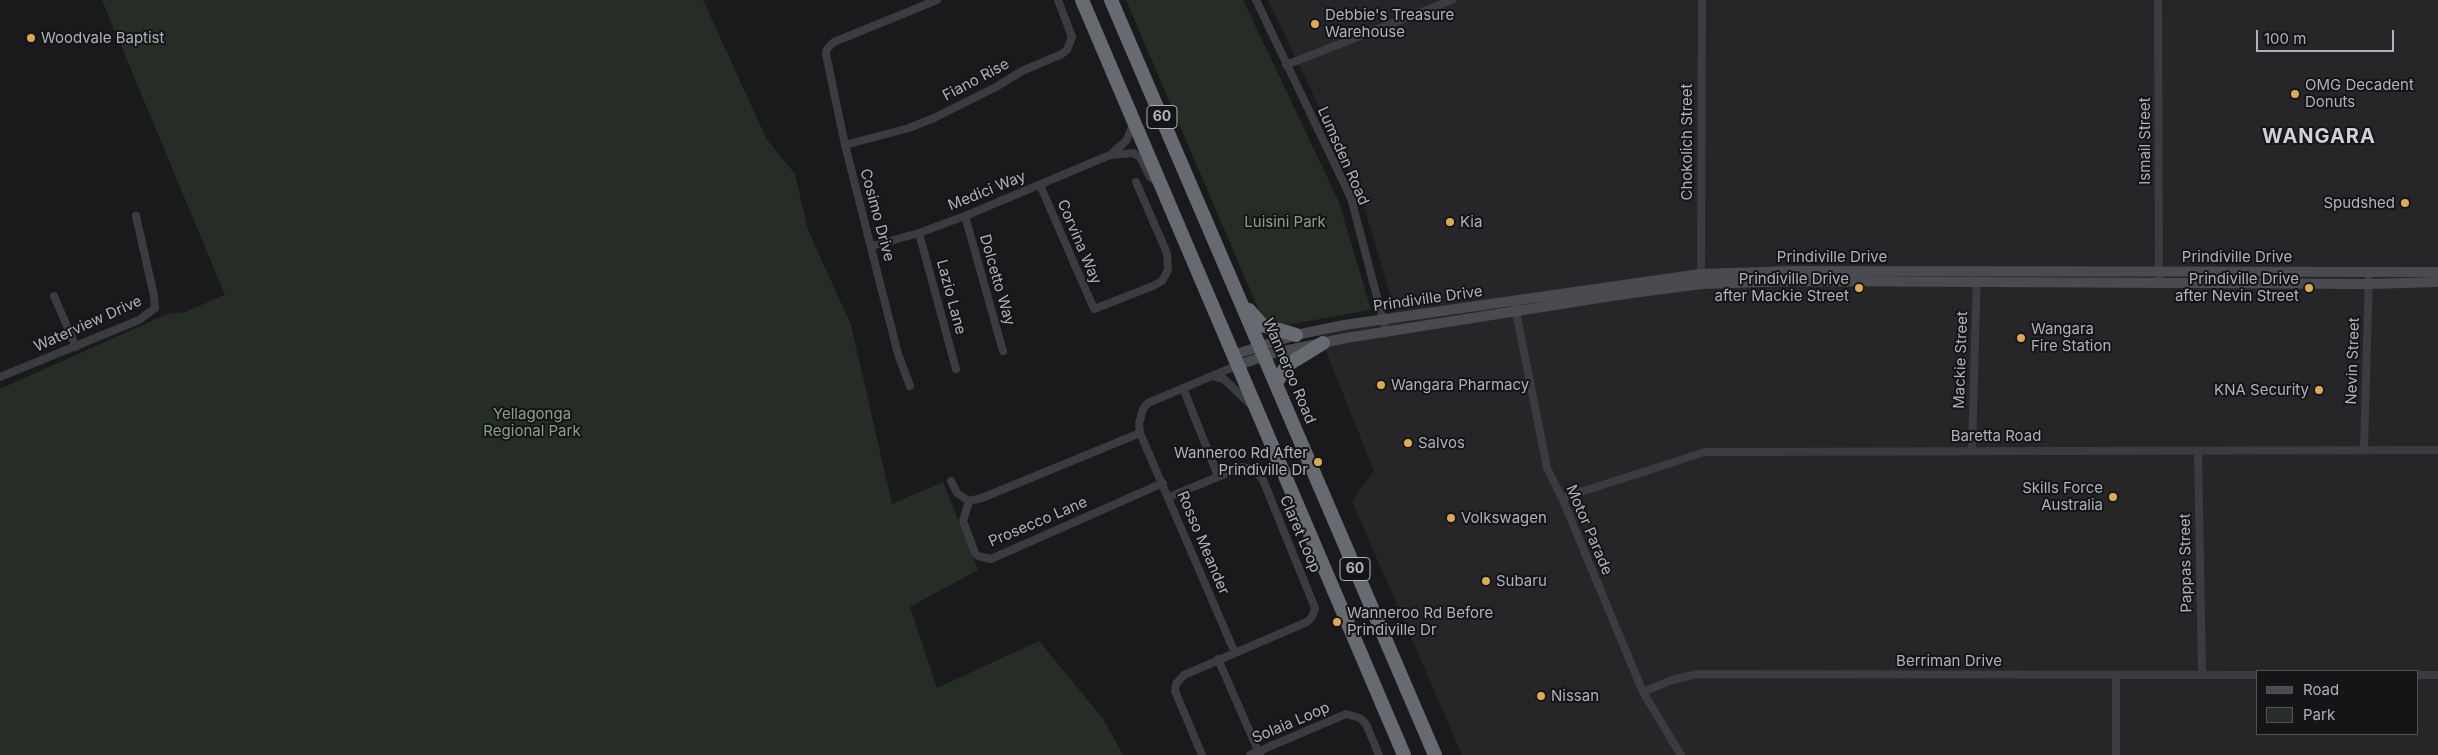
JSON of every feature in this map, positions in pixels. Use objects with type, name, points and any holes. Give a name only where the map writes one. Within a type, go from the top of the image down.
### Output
[{"type":"highway","name":"60","points":[[1082,0],[1404,755]]},
{"type":"highway","name":"Wanneroo Road","points":[[1111,0],[1434,755]]},
{"type":"highway","points":[[1240,300],[1262,325],[1296,335]]},
{"type":"highway","points":[[1276,383],[1286,365],[1323,343]]},
{"type":"street","name":"Cosimo Drive","points":[[910,386],[898,354],[845,145],[826,54],[827,48],[834,42],[937,0]]},
{"type":"street","name":"Fiano Rise","points":[[845,145],[909,128],[934,118],[996,87],[1022,71],[1062,54],[1067,50],[1072,37],[1058,0]]},
{"type":"street","name":"Lumsden Road","points":[[1256,0],[1351,198],[1386,332]]},
{"type":"street","points":[[1286,65],[1452,0]]},
{"type":"street","name":"Chokolich Street","points":[[1701,279],[1702,0]]},
{"type":"street","name":"Ismail Street","points":[[2158,0],[2160,277]]},
{"type":"street","name":"Medici Way","points":[[872,246],[919,233],[965,216],[1110,155],[1126,141],[1134,123]]},
{"type":"street","name":"Medici Way","points":[[1110,155],[1132,153],[1140,157],[1150,177],[1159,182]]},
{"type":"street","name":"Corvina Way","points":[[1040,185],[1094,309],[1153,286],[1162,280],[1168,270],[1167,254],[1136,182]]},
{"type":"street","name":"Waterview Drive","points":[[0,377],[139,320],[155,308],[136,216]]},
{"type":"street","name":"Dolcetto Way","points":[[965,216],[1003,351]]},
{"type":"street","name":"Lazio Lane","points":[[919,233],[956,369]]},
{"type":"street","name":"Prindiville Drive","points":[[2369,279],[2438,272]]},
{"type":"street","name":"Prindiville Drive","points":[[1236,360],[1296,335],[1383,320],[1514,306],[1701,279],[1793,281],[1977,276],[2369,279],[2438,282]]},
{"type":"street","name":"Mackie Street","points":[[1972,449],[1977,276]]},
{"type":"street","name":"Nevin Street","points":[[2364,449],[2369,279]]},
{"type":"street","points":[[54,296],[76,347]]},
{"type":"street","name":"Prindiville Drive","points":[[1262,350],[1323,343],[1386,332],[1514,306]]},
{"type":"street","name":"Motor Parade","points":[[1514,306],[1547,468],[1562,498],[1643,692],[1680,755]]},
{"type":"street","points":[[951,481],[957,493],[969,501],[982,498],[1140,433],[1140,416],[1148,403],[1210,376],[1236,360]]},
{"type":"street","points":[[1210,376],[1224,379],[1261,416]]},
{"type":"street","points":[[1183,388],[1218,476]]},
{"type":"street","name":"Rosso Meander","points":[[1140,433],[1235,653]]},
{"type":"street","name":"Baretta Road","points":[[1562,498],[1705,452],[1972,449],[2198,451],[2438,450]]},
{"type":"street","name":"Pappas Street","points":[[2198,451],[2202,675]]},
{"type":"street","name":"Claret Loop","points":[[1169,497],[1242,467],[1249,467],[1259,474],[1315,608],[1312,618],[1307,622],[1235,653]]},
{"type":"street","name":"Prosecco Lane","points":[[969,501],[962,518],[975,553],[978,556],[991,559],[1163,483]]},
{"type":"street","points":[[1202,755],[1175,688],[1179,679],[1184,675],[1235,653]]},
{"type":"street","points":[[1218,660],[1259,753]]},
{"type":"street","name":"Berriman Drive","points":[[1643,692],[1672,680],[1697,674],[2256,675]]},
{"type":"street","points":[[2418,675],[2438,675]]},
{"type":"street","points":[[2116,676],[2116,755]]},
{"type":"street","name":"Solaia Loop","points":[[1250,755],[1259,753],[1346,714],[1360,718],[1366,724],[1379,755]]},
{"type":"shaded area","points":[[1268,0],[2438,0],[2438,755],[1462,755],[1352,501],[1374,471],[1320,336],[1395,311],[1360,193]]},
{"type":"green space","name":"Yellagonga Regional Park","points":[[102,0],[703,0],[767,140],[795,174],[808,230],[851,325],[892,504],[943,482],[978,570],[910,607],[937,688],[1039,641],[1104,720],[1123,755],[0,755],[0,389],[167,314],[185,312],[225,295]]},
{"type":"green space","name":"Luisini Park","points":[[1126,0],[1243,0],[1339,202],[1371,310],[1292,324],[1270,336]]},
{"type":"place","name":"Debbie's Treasure Warehouse","points":[[1315,24]]},
{"type":"place","name":"Woodvale Baptist","points":[[31,38]]},
{"type":"place","name":"OMG Decadent Donuts","points":[[2295,94]]},
{"type":"place","name":"Spudshed","points":[[2405,203]]},
{"type":"place","name":"Kia","points":[[1450,222]]},
{"type":"place","name":"Prindiville Drive after Mackie Street","points":[[1859,288]]},
{"type":"place","name":"Prindiville Drive after Nevin Street","points":[[2309,288]]},
{"type":"place","name":"Wangara Fire Station","points":[[2021,338]]},
{"type":"place","name":"Wangara Pharmacy","points":[[1381,385]]},
{"type":"place","name":"KNA Security","points":[[2319,390]]},
{"type":"place","name":"Salvos","points":[[1408,443]]},
{"type":"place","name":"Wanneroo Rd After Prindiville Dr","points":[[1318,462]]},
{"type":"place","name":"Skills Force Australia","points":[[2113,497]]},
{"type":"place","name":"Volkswagen","points":[[1451,518]]},
{"type":"place","name":"Subaru","points":[[1486,581]]},
{"type":"place","name":"Wanneroo Rd Before Prindiville Dr","points":[[1337,622]]},
{"type":"place","name":"Nissan","points":[[1541,696]]},
{"type":"district","name":"WANGARA","points":[[2319,137]]}]
